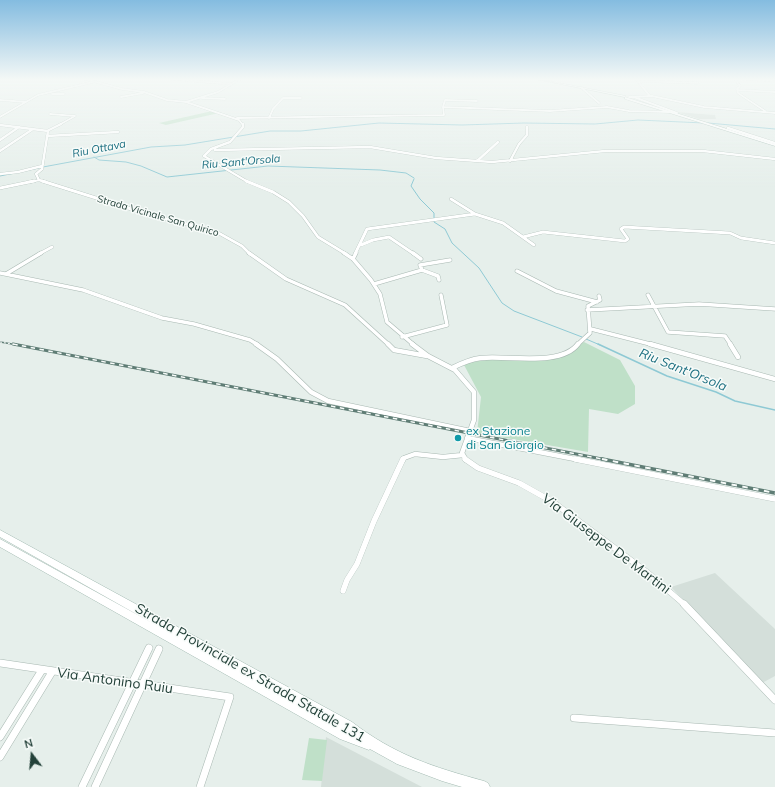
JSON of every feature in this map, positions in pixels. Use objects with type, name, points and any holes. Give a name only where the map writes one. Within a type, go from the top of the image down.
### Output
[{"type":"main road","points":[[681,116],[764,142],[775,144]]},
{"type":"main road","points":[[684,116],[775,144]]},
{"type":"main road","name":"Strada Provinciale ex Strada Statale 131","points":[[0,533],[348,726],[376,746]]},
{"type":"main road","name":"Strada Provinciale ex Strada Statale 131","points":[[0,543],[344,735],[376,746]]},
{"type":"main road","points":[[376,746],[399,758],[483,787]]},
{"type":"street","points":[[0,125],[47,131],[75,116],[72,116]]},
{"type":"street","points":[[231,116],[269,118],[331,118],[380,116]]},
{"type":"street","points":[[235,117],[243,124],[236,136],[228,144],[210,150],[204,156],[253,185],[273,192],[289,202],[303,216],[318,237],[353,259],[374,284],[380,294],[387,322],[402,337],[428,356],[452,368],[474,392],[474,420],[464,443],[463,455],[443,457],[415,454],[404,458],[374,521],[357,564],[347,580],[343,591]]},
{"type":"street","points":[[0,140],[19,127]]},
{"type":"street","points":[[510,161],[518,148],[519,142],[527,135],[528,127]]},
{"type":"street","points":[[728,128],[775,144]]},
{"type":"street","points":[[0,151],[33,129]]},
{"type":"street","points":[[0,188],[39,180],[36,177],[36,174],[42,167],[47,131]]},
{"type":"street","points":[[47,136],[118,132]]},
{"type":"street","points":[[477,161],[498,142]]},
{"type":"street","points":[[210,150],[370,147],[436,158],[477,161],[510,161],[605,151],[703,150],[775,159]]},
{"type":"street","points":[[0,174],[42,167]]},
{"type":"street","name":"Strada Vicinale San Quirico","points":[[39,180],[146,214],[215,231],[242,246],[247,252],[286,279],[328,296],[345,305],[394,350],[428,356]]},
{"type":"street","points":[[451,199],[475,214],[503,224],[534,245]]},
{"type":"street","points":[[353,259],[361,245],[367,229],[475,214]]},
{"type":"street","points":[[523,237],[543,232],[625,241],[628,239],[621,229],[624,227],[730,232],[741,238],[775,243]]},
{"type":"street","points":[[361,245],[373,240],[389,237],[421,259]]},
{"type":"street","points":[[6,274],[52,247]]},
{"type":"street","points":[[422,270],[420,266],[450,260]]},
{"type":"street","points":[[374,284],[422,270],[438,276],[439,280]]},
{"type":"street","points":[[517,271],[534,282],[580,299],[597,302]]},
{"type":"street","points":[[0,272],[83,290],[162,318],[194,324],[250,340],[277,359],[311,392],[328,401],[470,431]]},
{"type":"street","points":[[402,337],[447,325],[441,295]]},
{"type":"street","points":[[648,295],[668,332],[673,334],[725,336],[738,357]]},
{"type":"street","points":[[590,331],[587,310],[588,306],[600,300],[599,296]]},
{"type":"street","points":[[587,310],[699,304],[775,309]]},
{"type":"street","points":[[452,368],[460,362],[479,358],[541,357],[561,354],[574,350],[590,331]]},
{"type":"street","points":[[590,331],[740,368],[775,379]]},
{"type":"street","points":[[467,438],[775,499]]},
{"type":"street","name":"Via Giuseppe De Martini","points":[[463,455],[466,461],[478,468],[519,484],[553,502],[648,573],[682,602],[775,700]]},
{"type":"street","points":[[82,787],[149,648]]},
{"type":"street","points":[[95,787],[159,649]]},
{"type":"street","name":"Via Antonino Ruiu","points":[[0,663],[52,672],[230,697],[200,787]]},
{"type":"street","points":[[0,737],[42,670]]},
{"type":"street","points":[[0,757],[52,672]]},
{"type":"street","points":[[574,718],[775,733]]},
{"type":"shaded area","points":[[688,116],[715,116],[716,119],[699,119]]},
{"type":"shaded area","points":[[715,573],[775,629],[775,676],[762,683],[671,587]]},
{"type":"shaded area","points":[[326,737],[422,787],[321,787]]},
{"type":"green space","points":[[191,116],[207,116],[166,125],[159,123]]},
{"type":"green space","points":[[584,342],[620,360],[635,386],[635,404],[618,414],[589,409],[588,452],[477,433],[481,397],[463,363],[518,356],[559,357]]},
{"type":"green space","points":[[309,738],[327,740],[322,781],[302,780]]},
{"type":"waterway","name":"Riu Ottava","points":[[95,157],[151,147],[185,145],[270,131],[301,131],[379,123],[462,125],[524,123],[595,124],[638,120],[704,123]]},
{"type":"waterway","name":"Riu Ottava","points":[[708,123],[775,129]]},
{"type":"waterway","name":"Riu Ottava","points":[[43,167],[95,157]]},
{"type":"waterway","name":"Riu Sant'Orsola","points":[[95,157],[99,160],[126,162],[141,166],[167,177],[268,166],[380,170],[406,173],[414,178]]},
{"type":"waterway","name":"Riu Ottava","points":[[0,176],[39,168]]},
{"type":"waterway","name":"Riu Sant'Orsola","points":[[414,179],[411,186],[420,199],[434,213],[434,222],[445,229],[452,243],[479,268],[502,303],[514,311],[582,337]]},
{"type":"waterway","name":"Riu Sant'Orsola","points":[[586,339],[600,345]]},
{"type":"waterway","name":"Riu Sant'Orsola","points":[[598,344],[667,376],[716,392],[735,401],[775,410]]},
{"type":"railway","points":[[0,342],[18,345]]},
{"type":"railway","points":[[13,344],[607,460]]},
{"type":"railway","points":[[602,459],[775,493]]},
{"type":"place","name":"ex Stazione di San Giorgio","points":[[458,438]]}]
